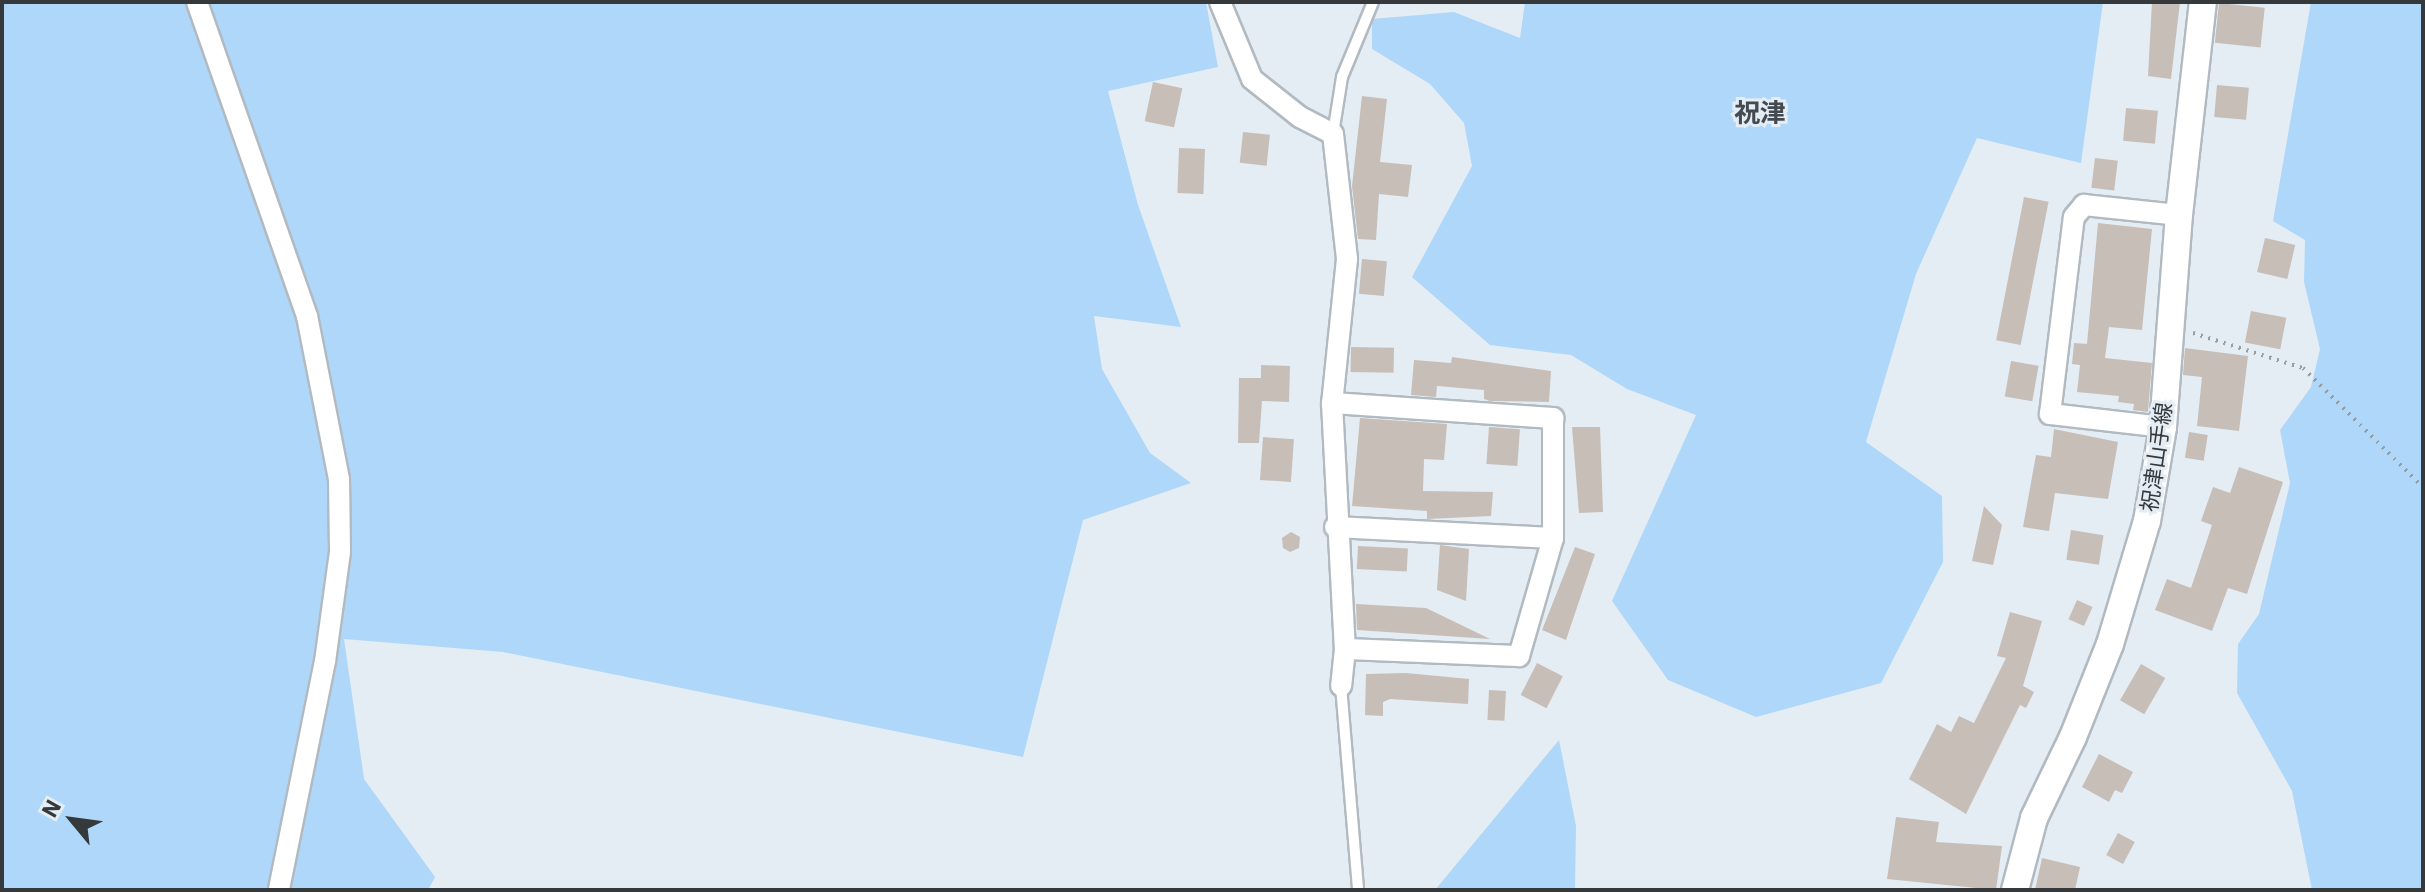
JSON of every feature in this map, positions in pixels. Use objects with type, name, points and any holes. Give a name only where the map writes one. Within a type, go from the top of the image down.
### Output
[{"type":"street","points":[[197,2],[307,316],[339,479],[340,552],[325,661],[279,890]]},
{"type":"street","points":[[1220,2],[1252,79],[1300,117],[1333,134],[1347,259],[1332,403],[1335,527],[1345,649],[1341,686]]},
{"type":"street","name":"祝津山手線","points":[[2015,890],[2034,818],[2073,737],[2110,644],[2147,521],[2163,427],[2179,215],[2203,2]]},
{"type":"street","points":[[2163,427],[2050,414],[2074,217],[2084,205],[2179,215]]},
{"type":"street","points":[[1332,403],[1553,418],[1553,538],[1519,656],[1345,649]]},
{"type":"street","points":[[1335,527],[1553,538]]},
{"type":"lane","points":[[1333,134],[1342,77],[1373,2]]},
{"type":"lane","points":[[1341,686],[1358,890]]},
{"type":"path","points":[[2169,325],[2303,368],[2423,487]]},
{"type":"shaded area","points":[[2,2],[1206,2],[1218,67],[1108,91],[1138,205],[1181,327],[1094,316],[1102,369],[1150,453],[1191,483],[1083,520],[1023,757],[503,652],[344,639],[364,779],[435,877],[428,890],[2,890]]},
{"type":"shaded area","points":[[1525,2],[2103,2],[2081,163],[1977,138],[1916,274],[1866,442],[1942,496],[1943,562],[1881,683],[1756,717],[1668,680],[1612,601],[1696,415],[1627,389],[1571,355],[1490,345],[1412,277],[1472,166],[1464,123],[1430,84],[1372,49],[1372,19],[1454,12],[1520,38]]},
{"type":"shaded area","points":[[2311,2],[2423,2],[2423,890],[2312,890],[2292,791],[2237,693],[2238,644],[2259,614],[2290,483],[2280,430],[2311,387],[2320,349],[2304,282],[2305,240],[2273,221]]},
{"type":"shaded area","points":[[1559,740],[1576,826],[1575,890],[1435,890]]},
{"type":"building","points":[[2152,2],[2180,2],[2171,79],[2148,76]]},
{"type":"building","points":[[2219,3],[2265,8],[2261,48],[2215,43]]},
{"type":"building","points":[[1153,82],[1182,88],[1174,127],[1145,121]]},
{"type":"building","points":[[2217,85],[2249,88],[2246,120],[2214,117]]},
{"type":"building","points":[[1362,96],[1387,99],[1380,162],[1412,165],[1408,197],[1379,194],[1376,240],[1358,239],[1352,186]]},
{"type":"building","points":[[2126,108],[2158,111],[2155,144],[2123,141]]},
{"type":"building","points":[[1243,132],[1270,135],[1267,166],[1240,163]]},
{"type":"building","points":[[1179,148],[1205,149],[1203,194],[1177,193]]},
{"type":"building","points":[[2095,158],[2118,161],[2114,191],[2091,188]]},
{"type":"building","points":[[2024,197],[2049,202],[2021,345],[1996,340]]},
{"type":"building","points":[[2098,223],[2152,229],[2142,330],[2109,327],[2105,358],[2152,363],[2148,412],[2133,410],[2134,404],[2118,402],[2119,396],[2077,392],[2080,365],[2072,364],[2074,343],[2087,344]]},
{"type":"building","points":[[2265,238],[2295,245],[2287,279],[2257,272]]},
{"type":"building","points":[[1362,259],[1387,261],[1384,296],[1359,294]]},
{"type":"building","points":[[2251,311],[2286,318],[2280,349],[2245,342]]},
{"type":"building","points":[[1351,347],[1394,348],[1394,373],[1351,372]]},
{"type":"building","points":[[2185,348],[2248,356],[2239,431],[2197,426],[2202,377],[2183,375]]},
{"type":"building","points":[[1452,357],[1551,371],[1549,402],[1490,401],[1484,399],[1484,390],[1437,386],[1436,397],[1411,395],[1414,360],[1451,363]]},
{"type":"building","points":[[2011,361],[2039,366],[2032,401],[2005,396]]},
{"type":"building","points":[[1261,365],[1290,366],[1289,402],[1262,401],[1259,443],[1238,443],[1239,378],[1261,378]]},
{"type":"building","points":[[1360,418],[1447,424],[1444,460],[1424,459],[1423,491],[1493,492],[1491,516],[1427,519],[1427,511],[1352,506]]},
{"type":"building","points":[[1489,427],[1520,429],[1517,466],[1486,464]]},
{"type":"building","points":[[1572,427],[1600,427],[1603,512],[1579,513]]},
{"type":"building","points":[[2054,429],[2118,442],[2108,499],[2055,493],[2049,531],[2023,527],[2036,455],[2051,457]]},
{"type":"building","points":[[2189,432],[2208,435],[2204,461],[2185,458]]},
{"type":"building","points":[[1263,437],[1294,439],[1291,482],[1260,480]]},
{"type":"building","points":[[2239,467],[2283,482],[2247,594],[2228,588],[2212,631],[2155,610],[2167,579],[2191,588],[2212,525],[2201,521],[2213,487],[2230,493]]},
{"type":"building","points":[[1984,506],[2002,525],[1993,565],[1972,561]]},
{"type":"building","points":[[2071,530],[2104,535],[2099,565],[2066,560]]},
{"type":"building","points":[[1291,532],[1300,537],[1299,548],[1290,552],[1283,548],[1282,538]]},
{"type":"building","points":[[1440,545],[1469,549],[1466,601],[1437,590]]},
{"type":"building","points":[[1358,546],[1408,549],[1407,572],[1357,569]]},
{"type":"building","points":[[1575,547],[1595,554],[1566,640],[1542,630]]},
{"type":"building","points":[[2077,600],[2093,607],[2084,626],[2068,619]]},
{"type":"building","points":[[1356,604],[1426,608],[1490,639],[1357,630]]},
{"type":"building","points":[[2010,612],[2042,621],[2023,686],[2034,692],[2026,708],[2020,705],[1966,814],[1909,779],[1937,724],[1951,732],[1959,716],[1974,723],[2006,658],[1997,656]]},
{"type":"building","points":[[1537,663],[1563,676],[1546,708],[1521,695]]},
{"type":"building","points":[[2141,664],[2165,678],[2144,714],[2120,700]]},
{"type":"building","points":[[1406,673],[1469,679],[1468,704],[1390,699],[1383,702],[1383,716],[1365,715],[1366,674]]},
{"type":"building","points":[[1489,690],[1506,691],[1504,721],[1487,720]]},
{"type":"building","points":[[2099,754],[2133,772],[2122,793],[2115,790],[2109,802],[2082,787]]},
{"type":"building","points":[[1896,817],[1939,822],[1936,842],[2002,846],[1996,890],[1887,879]]},
{"type":"building","points":[[2118,833],[2135,842],[2123,864],[2106,855]]},
{"type":"building","points":[[2042,858],[2080,867],[2075,890],[2035,890]]},
{"type":"district","name":"祝津","points":[[1760,113]]}]
